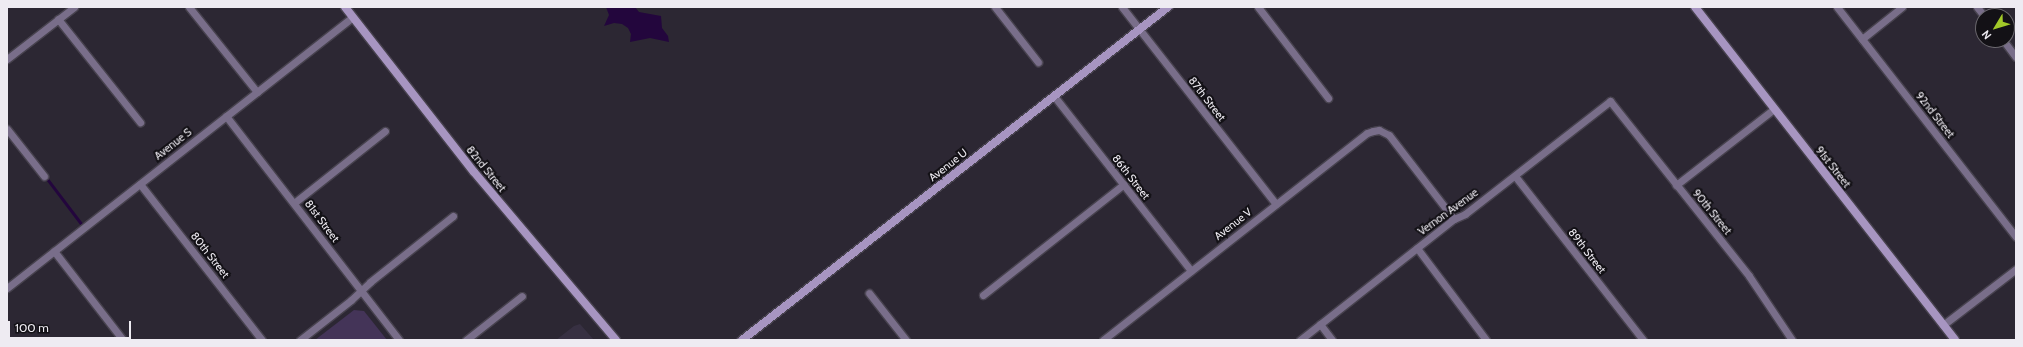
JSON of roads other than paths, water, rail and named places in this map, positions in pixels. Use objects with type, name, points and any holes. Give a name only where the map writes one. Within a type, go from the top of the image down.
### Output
[{"type":"street","points":[[7,59],[74,7]]},
{"type":"street","points":[[190,7],[257,92]]},
{"type":"street","name":"82nd Street","points":[[345,7],[483,183],[616,340]]},
{"type":"street","points":[[994,7],[1038,62]]},
{"type":"street","name":"87th Street","points":[[1122,7],[1276,204]]},
{"type":"street","name":"Avenue U","points":[[742,340],[1168,7]]},
{"type":"street","points":[[1258,7],[1328,98]]},
{"type":"street","name":"91st Street","points":[[1695,7],[1955,340]]},
{"type":"street","name":"92nd Street","points":[[1837,7],[2016,237]]},
{"type":"street","points":[[1862,39],[1902,7]]},
{"type":"street","name":"Avenue S","points":[[7,288],[352,17]]},
{"type":"street","points":[[58,19],[140,122]]},
{"type":"street","points":[[2009,48],[2016,57]]},
{"type":"street","name":"86th Street","points":[[1054,96],[1191,271]]},
{"type":"street","name":"Vernon Avenue","points":[[1300,340],[1417,248],[1454,220],[1466,214],[1610,101]]},
{"type":"street","name":"90th Street","points":[[1610,101],[1748,276],[1792,340]]},
{"type":"street","points":[[1676,185],[1774,109]]},
{"type":"street","name":"81st Street","points":[[226,116],[399,340]]},
{"type":"street","points":[[7,129],[44,176]]},
{"type":"street","name":"Avenue V","points":[[1103,340],[1367,133],[1379,130],[1389,135],[1454,220]]},
{"type":"street","points":[[294,203],[385,131]]},
{"type":"street","name":"89th Street","points":[[1514,176],[1643,340]]},
{"type":"street","name":"80th Street","points":[[140,184],[262,340]]},
{"type":"street","points":[[983,295],[1124,184]]},
{"type":"street","points":[[300,340],[453,216]]},
{"type":"street","points":[[1417,248],[1486,340]]},
{"type":"street","points":[[54,251],[123,340]]},
{"type":"street","points":[[1943,326],[2016,269]]},
{"type":"street","points":[[869,293],[906,340]]},
{"type":"street","points":[[466,340],[522,296]]},
{"type":"street","points":[[1320,324],[1332,340]]},
{"type":"waterway","points":[[46,177],[84,227]]}]
